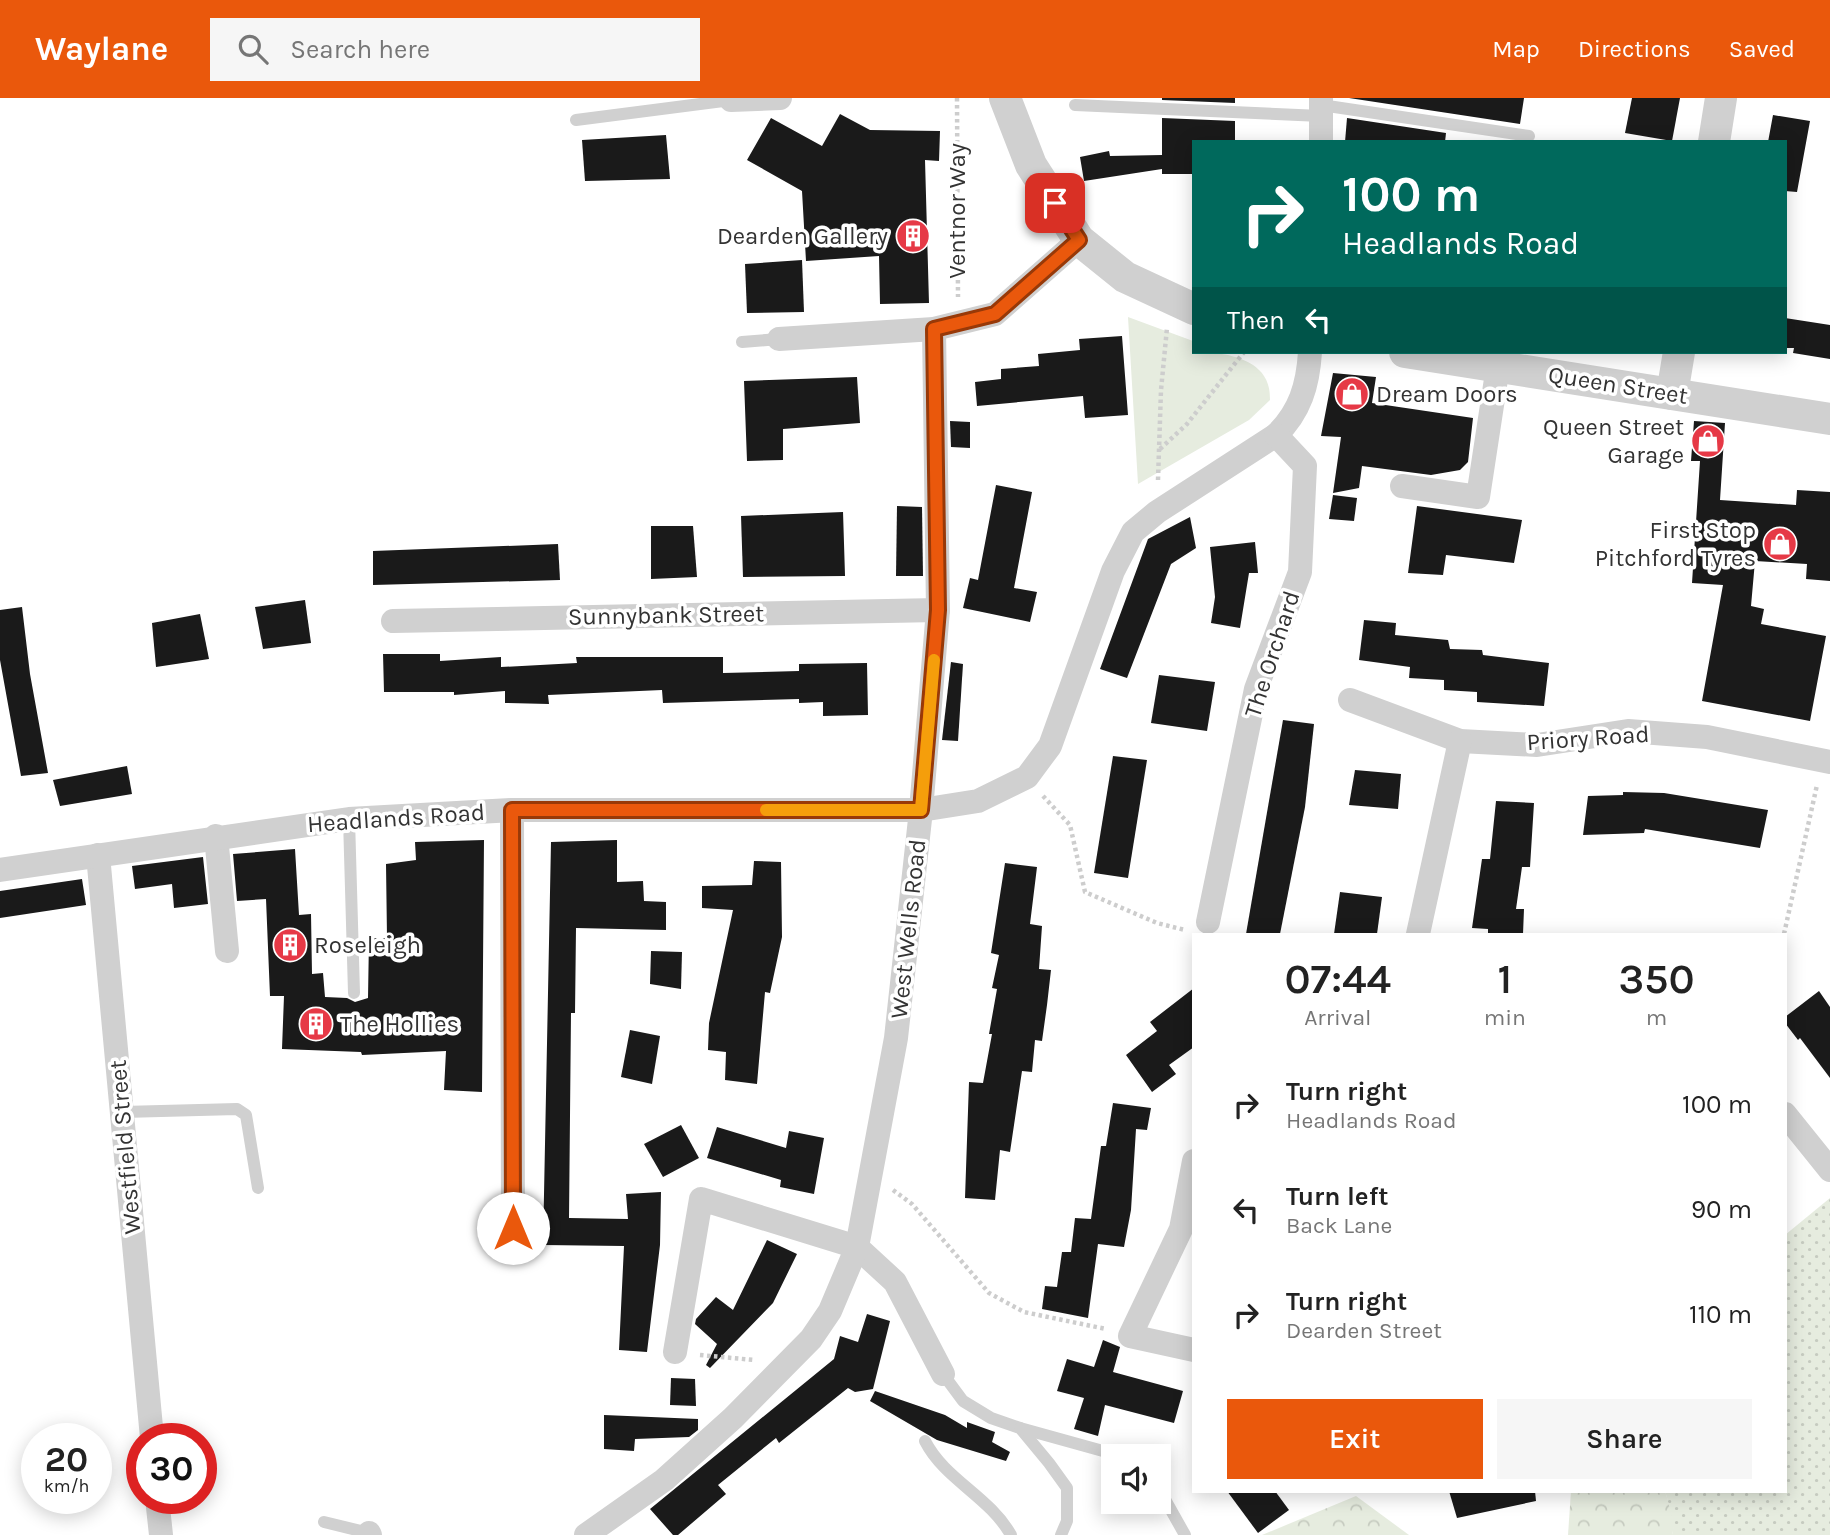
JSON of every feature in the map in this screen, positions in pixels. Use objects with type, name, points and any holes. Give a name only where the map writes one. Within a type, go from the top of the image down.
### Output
[{"type":"street","points":[[731,100],[780,98]]},
{"type":"street","points":[[1005,98],[1031,165],[1079,240],[1125,277],[1188,308]]},
{"type":"street","points":[[1714,140],[1721,98]]},
{"type":"street","points":[[1321,106],[1321,140]]},
{"type":"street","points":[[779,340],[946,326],[995,314],[1079,240]]},
{"type":"street","points":[[921,810],[938,610],[946,326]]},
{"type":"street","name":"West Wells Road","points":[[586,1535],[664,1480],[733,1418],[811,1339],[830,1311],[857,1247],[872,1176],[896,1038],[921,810],[978,801],[1027,777],[1049,746],[1113,571],[1133,532],[1157,512],[1276,435],[1291,421],[1309,374],[1310,354]]},
{"type":"street","name":"Queen Street","points":[[1418,354],[1830,419]]},
{"type":"street","points":[[1672,394],[1679,354]]},
{"type":"street","points":[[1402,486],[1478,497],[1498,366]]},
{"type":"street","name":"The Orchard","points":[[1199,927],[1256,689],[1300,572],[1305,466],[1276,435]]},
{"type":"street","name":"Sunnybank Street","points":[[393,621],[938,610]]},
{"type":"street","name":"Priory Road","points":[[1350,700],[1460,741],[1537,745],[1628,731],[1707,737],[1826,762]]},
{"type":"street","points":[[1418,933],[1460,741]]},
{"type":"street","points":[[512,810],[513,1228]]},
{"type":"street","name":"Headlands Road","points":[[0,870],[216,836],[349,819],[512,810],[921,810]]},
{"type":"street","points":[[216,836],[227,951]]},
{"type":"street","name":"Westfield Street","points":[[98,855],[151,1423]]},
{"type":"street","points":[[1787,1116],[1830,1170]]},
{"type":"street","points":[[1192,1171],[1181,1229],[1130,1336],[1192,1350]]},
{"type":"street","points":[[675,1352],[701,1199],[857,1247],[895,1282],[943,1374]]},
{"type":"street","points":[[159,1514],[161,1535]]},
{"type":"lane","points":[[576,120],[731,100]]},
{"type":"lane","points":[[1075,105],[1321,106],[1529,136]]},
{"type":"lane","points":[[742,342],[779,340]]},
{"type":"lane","points":[[349,819],[354,993]]},
{"type":"lane","points":[[122,1112],[237,1109],[246,1115],[258,1188]]},
{"type":"lane","points":[[943,1374],[963,1401],[991,1418],[1101,1450]]},
{"type":"lane","points":[[1020,1428],[1067,1488],[1067,1521],[1061,1535]]},
{"type":"lane","points":[[925,1441],[934,1458],[999,1514],[1012,1535]]},
{"type":"lane","points":[[1171,1510],[1185,1535]]},
{"type":"lane","points":[[324,1522],[370,1534]]},
{"type":"path","name":"Ventnor Way","points":[[946,326],[957,98]]},
{"type":"path","points":[[1157,512],[1164,336],[1170,321],[1188,308]]},
{"type":"path","points":[[1160,450],[1187,424],[1242,354]]},
{"type":"path","points":[[1784,933],[1826,762]]},
{"type":"path","points":[[1027,777],[1070,825],[1085,892],[1157,923],[1199,927]]},
{"type":"path","points":[[872,1176],[912,1205],[989,1293],[1024,1312],[1130,1336]]},
{"type":"path","points":[[675,1352],[786,1363]]},
{"type":"green space","points":[[1128,317],[1192,341],[1192,354],[1233,356],[1256,367],[1269,386],[1270,400],[1249,420],[1138,484]]},
{"type":"green space","points":[[1830,1198],[1830,1535],[1672,1535],[1674,1523],[1666,1493],[1787,1493],[1787,1233]]},
{"type":"green space","points":[[1571,1493],[1666,1493],[1675,1523],[1672,1535],[1568,1535]]},
{"type":"green space","points":[[1356,1496],[1409,1535],[1262,1535]]},
{"type":"building","points":[[1235,98],[1235,103],[1162,100]]},
{"type":"building","points":[[1349,98],[1524,98],[1520,124]]},
{"type":"building","points":[[1632,98],[1680,98],[1672,140],[1625,133]]},
{"type":"building","points":[[840,114],[870,130],[940,131],[939,161],[925,160],[929,303],[880,304],[879,256],[806,261],[802,191],[747,160],[771,118],[822,146]]},
{"type":"building","points":[[1773,115],[1810,121],[1797,192],[1787,191],[1787,140],[1768,140]]},
{"type":"building","points":[[1162,118],[1235,121],[1235,140],[1192,140],[1192,174],[1162,174],[1162,169],[1084,181],[1080,157],[1109,151],[1110,156],[1162,155]]},
{"type":"building","points":[[1347,118],[1446,133],[1445,140],[1345,140]]},
{"type":"building","points":[[666,135],[670,179],[585,181],[582,140]]},
{"type":"building","points":[[802,260],[804,312],[747,313],[745,264]]},
{"type":"building","points":[[1787,318],[1830,325],[1830,359],[1793,353],[1794,348],[1787,348]]},
{"type":"building","points":[[1122,336],[1128,415],[1085,418],[1083,396],[977,406],[975,382],[1001,379],[1001,369],[1039,366],[1038,354],[1080,350],[1079,339]]},
{"type":"building","points":[[1333,373],[1376,377],[1372,403],[1473,418],[1468,462],[1460,470],[1431,475],[1362,466],[1359,488],[1333,493],[1341,437],[1321,436]]},
{"type":"building","points":[[857,377],[860,423],[783,429],[783,460],[747,461],[744,381]]},
{"type":"building","points":[[950,421],[970,422],[970,448],[951,447]]},
{"type":"building","points":[[1694,421],[1725,423],[1720,500],[1796,505],[1797,490],[1830,492],[1830,581],[1806,579],[1807,564],[1755,561],[1751,606],[1764,609],[1761,624],[1826,636],[1810,721],[1702,701],[1723,585],[1692,583],[1700,461],[1691,461]]},
{"type":"building","points":[[996,485],[1032,492],[1014,588],[1037,592],[1030,622],[963,608],[970,578],[978,580]]},
{"type":"building","points":[[1333,495],[1357,498],[1354,521],[1329,519]]},
{"type":"building","points":[[897,506],[922,507],[923,576],[896,576]]},
{"type":"building","points":[[1417,506],[1522,520],[1514,563],[1446,555],[1443,575],[1408,573]]},
{"type":"building","points":[[843,512],[845,576],[743,577],[741,516]]},
{"type":"building","points":[[1190,517],[1196,548],[1171,564],[1127,678],[1100,669],[1148,539]]},
{"type":"building","points":[[651,526],[693,526],[697,577],[651,579]]},
{"type":"building","points":[[1255,542],[1258,573],[1249,573],[1240,628],[1211,623],[1215,597],[1210,547]]},
{"type":"building","points":[[558,544],[560,580],[373,585],[373,551]]},
{"type":"building","points":[[305,600],[311,643],[263,649],[255,607]]},
{"type":"building","points":[[22,607],[30,674],[48,773],[21,776],[0,660],[0,610]]},
{"type":"building","points":[[200,614],[209,659],[156,667],[152,623]]},
{"type":"building","points":[[1364,620],[1396,623],[1395,635],[1448,640],[1450,649],[1482,650],[1483,655],[1549,663],[1544,706],[1477,702],[1477,692],[1444,690],[1444,680],[1409,678],[1410,667],[1359,660]]},
{"type":"building","points":[[383,654],[440,654],[440,661],[501,657],[501,667],[577,663],[576,657],[723,657],[723,673],[799,671],[799,664],[867,663],[868,715],[823,716],[823,702],[799,703],[799,699],[663,703],[662,690],[548,695],[549,704],[505,703],[505,691],[454,695],[454,692],[384,692]]},
{"type":"building","points":[[951,662],[963,664],[958,741],[942,740]]},
{"type":"building","points":[[1159,675],[1215,682],[1207,731],[1151,723]]},
{"type":"building","points":[[1283,720],[1314,724],[1305,807],[1280,933],[1246,933]]},
{"type":"building","points":[[1113,756],[1147,760],[1128,878],[1094,873]]},
{"type":"building","points":[[127,766],[132,794],[60,806],[53,780]]},
{"type":"building","points":[[1355,770],[1401,774],[1398,809],[1349,805]]},
{"type":"building","points":[[1623,792],[1664,793],[1768,810],[1760,848],[1645,829],[1644,833],[1583,835],[1588,796],[1623,795]]},
{"type":"building","points":[[1496,801],[1534,803],[1530,867],[1522,867],[1516,909],[1524,909],[1523,933],[1488,933],[1488,929],[1472,928],[1482,859],[1490,859]]},
{"type":"building","points":[[484,840],[482,1092],[444,1090],[446,1051],[362,1055],[361,1052],[282,1049],[284,996],[270,996],[266,899],[237,901],[233,854],[295,849],[299,915],[311,914],[312,974],[323,973],[325,997],[347,998],[355,1002],[368,998],[369,938],[387,938],[386,864],[416,860],[415,842]]},
{"type":"building","points":[[617,840],[617,882],[643,881],[644,901],[666,902],[666,930],[576,928],[575,1013],[571,1013],[569,1218],[628,1219],[626,1194],[661,1192],[660,1245],[647,1352],[619,1350],[624,1246],[543,1245],[551,842]]},
{"type":"building","points":[[203,857],[208,904],[174,908],[172,884],[135,889],[132,866]]},
{"type":"building","points":[[754,861],[781,862],[782,937],[770,993],[765,992],[757,1084],[725,1080],[726,1052],[708,1050],[709,1023],[733,910],[702,908],[702,886],[752,885]]},
{"type":"building","points":[[1005,863],[1037,867],[1030,924],[1042,926],[1039,969],[1051,970],[1047,1005],[1042,1041],[1035,1040],[1032,1072],[1022,1071],[1010,1152],[1000,1150],[995,1200],[965,1198],[969,1082],[983,1083],[992,1034],[989,1034],[997,989],[992,988],[999,955],[991,953]]},
{"type":"building","points":[[82,879],[86,905],[0,918],[0,891]]},
{"type":"building","points":[[1340,892],[1382,897],[1377,933],[1334,933]]},
{"type":"building","points":[[651,951],[682,952],[681,989],[650,984]]},
{"type":"building","points":[[1192,990],[1192,1048],[1169,1065],[1176,1074],[1152,1092],[1126,1055],[1157,1031],[1150,1022]]},
{"type":"building","points":[[1819,991],[1830,1007],[1830,1078],[1800,1038],[1798,1040],[1787,1026],[1787,1015]]},
{"type":"building","points":[[630,1030],[660,1036],[652,1084],[621,1077]]},
{"type":"building","points":[[1113,1103],[1151,1108],[1147,1130],[1136,1129],[1131,1210],[1124,1247],[1098,1244],[1088,1318],[1042,1309],[1045,1286],[1057,1287],[1062,1252],[1071,1252],[1075,1218],[1091,1219],[1101,1146],[1106,1146]]},
{"type":"building","points":[[681,1125],[699,1158],[663,1177],[644,1144]]},
{"type":"building","points":[[717,1127],[786,1148],[789,1131],[824,1138],[814,1194],[780,1187],[781,1180],[707,1158]]},
{"type":"building","points":[[767,1240],[797,1254],[773,1303],[710,1368],[706,1365],[717,1344],[695,1324],[696,1319],[716,1297],[733,1310]]},
{"type":"building","points":[[867,1314],[890,1321],[873,1389],[855,1392],[848,1388],[779,1443],[776,1438],[718,1485],[726,1494],[678,1535],[673,1535],[650,1509],[834,1359],[840,1336],[858,1342]]},
{"type":"building","points":[[1103,1340],[1120,1347],[1113,1372],[1183,1391],[1174,1423],[1105,1405],[1098,1436],[1074,1429],[1084,1398],[1057,1391],[1067,1359],[1094,1367]]},
{"type":"building","points":[[671,1378],[695,1379],[696,1406],[670,1405]]},
{"type":"building","points":[[875,1391],[945,1415],[967,1428],[967,1422],[995,1432],[992,1442],[1010,1452],[1006,1461],[937,1440],[870,1401]]},
{"type":"building","points":[[604,1415],[698,1419],[698,1430],[689,1437],[635,1439],[634,1451],[604,1449]]},
{"type":"building","points":[[1228,1493],[1276,1493],[1289,1510],[1258,1533]]},
{"type":"building","points":[[1450,1493],[1535,1493],[1536,1501],[1457,1518]]},
{"type":"slow traffic","points":[[766,810],[921,810],[934,660]]},
{"type":"place","name":"Dearden Gallery","points":[[913,236]]},
{"type":"place","name":"Dream Doors","points":[[1352,394]]},
{"type":"place","name":"Queen Street Garage","points":[[1708,441]]},
{"type":"place","name":"First Stop Pitchford Tyres","points":[[1780,544]]},
{"type":"place","name":"Roseleigh","points":[[290,945]]},
{"type":"place","name":"The Hollies","points":[[316,1024]]},
{"type":"route","points":[[513,1228],[512,810],[921,810],[938,610],[934,329],[995,314],[1079,240],[1055,203]]}]
